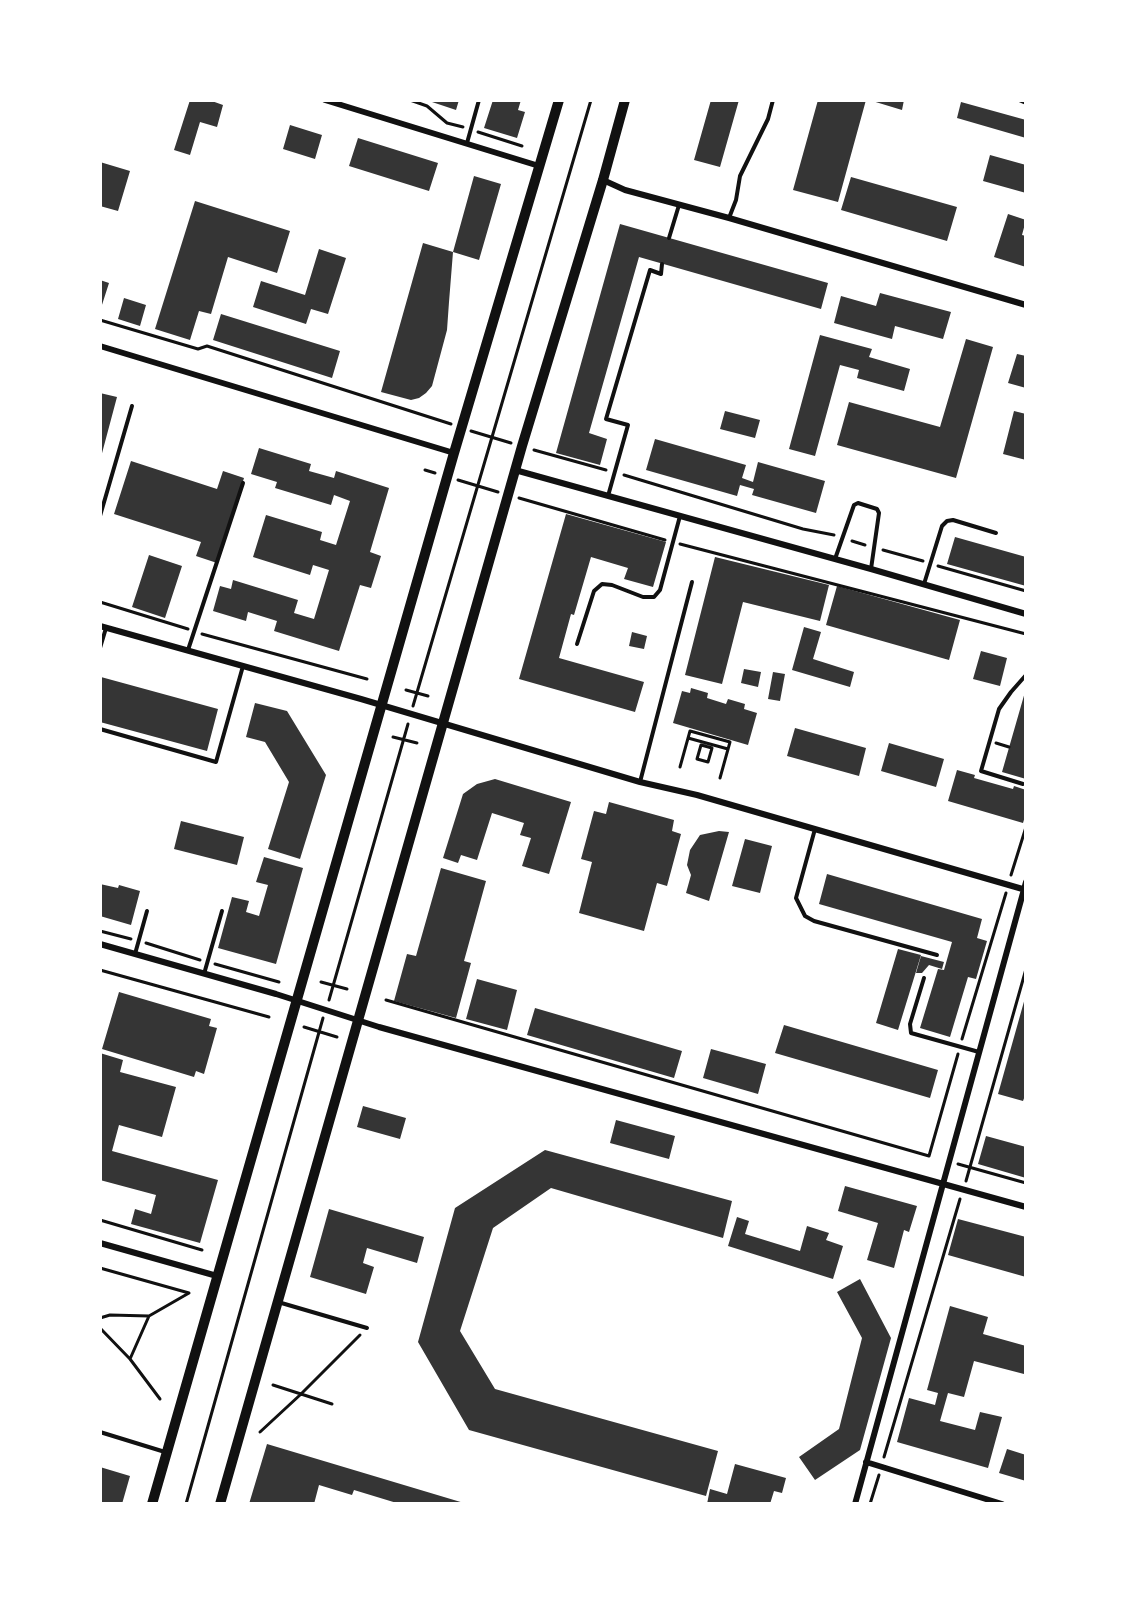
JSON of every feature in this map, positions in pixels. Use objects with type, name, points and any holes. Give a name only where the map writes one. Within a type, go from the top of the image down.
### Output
[{"type":"main road","points":[[152,1503],[454,453],[559,100]]},
{"type":"main road","points":[[220,1503],[515,470],[603,180],[624,100]]},
{"type":"street","points":[[325,100],[540,166]]},
{"type":"street","points":[[603,180],[626,190],[1026,305]]},
{"type":"street","points":[[100,346],[454,453]]},
{"type":"street","points":[[515,470],[1026,614]]},
{"type":"street","points":[[104,626],[382,705],[640,782],[697,795],[1009,885],[1025,887],[855,1503]]},
{"type":"street","points":[[100,944],[297,1001],[357,1021],[1026,1207]]},
{"type":"street","points":[[100,1243],[217,1276]]},
{"type":"street","points":[[866,1462],[1002,1503]]},
{"type":"lane","points":[[466,144],[479,100]]},
{"type":"lane","points":[[729,218],[736,200],[740,176],[768,119],[772,100]]},
{"type":"lane","points":[[1019,100],[1026,103]]},
{"type":"lane","points":[[669,238],[679,205]]},
{"type":"lane","points":[[608,496],[628,424],[606,419],[650,270],[661,274],[662,264]]},
{"type":"lane","points":[[100,516],[103,497],[132,406]]},
{"type":"lane","points":[[188,651],[243,483]]},
{"type":"lane","points":[[835,559],[854,505],[858,503],[877,509],[879,513],[872,569]]},
{"type":"lane","points":[[577,644],[594,591],[602,585],[612,585],[643,597],[654,597],[660,590],[680,516]]},
{"type":"lane","points":[[924,584],[942,525],[947,521],[953,520],[996,533]]},
{"type":"lane","points":[[640,782],[692,582]]},
{"type":"lane","points":[[100,648],[104,626]]},
{"type":"lane","points":[[100,729],[216,762],[243,666]]},
{"type":"lane","points":[[1023,784],[981,771],[999,709],[1026,675]]},
{"type":"lane","points":[[815,828],[796,898],[805,916],[814,921],[937,955]]},
{"type":"lane","points":[[135,954],[147,911]]},
{"type":"lane","points":[[204,974],[222,911]]},
{"type":"lane","points":[[924,978],[910,1024],[912,1033],[979,1052]]},
{"type":"lane","points":[[277,1302],[367,1328]]},
{"type":"lane","points":[[100,1432],[166,1453]]},
{"type":"path","points":[[186,1503],[403,739],[591,100]]},
{"type":"path","points":[[100,320],[198,349],[207,346],[522,446],[1026,591]]},
{"type":"path","points":[[425,470],[673,543],[1026,634]]},
{"type":"path","points":[[100,602],[194,631],[367,679]]},
{"type":"path","points":[[406,690],[428,696]]},
{"type":"path","points":[[680,767],[690,731],[710,735],[730,742],[720,778]]},
{"type":"path","points":[[393,736],[417,743]]},
{"type":"path","points":[[688,738],[728,749]]},
{"type":"path","points":[[701,745],[707,745],[712,748],[708,762],[698,759],[701,745]]},
{"type":"path","points":[[386,1000],[928,1156],[1026,827]]},
{"type":"path","points":[[100,931],[279,982]]},
{"type":"path","points":[[870,1503],[1026,969]]},
{"type":"path","points":[[100,970],[269,1017]]},
{"type":"path","points":[[321,982],[347,989]]},
{"type":"path","points":[[304,1028],[337,1037]]},
{"type":"path","points":[[969,1168],[1026,1184]]},
{"type":"path","points":[[100,1220],[202,1250]]},
{"type":"path","points":[[100,1268],[189,1293],[149,1316],[110,1315],[100,1318]]},
{"type":"path","points":[[130,1359],[149,1316]]},
{"type":"path","points":[[100,1328],[130,1359],[160,1399]]},
{"type":"path","points":[[260,1432],[367,1328]]},
{"type":"path","points":[[273,1385],[332,1404]]},
{"type":"building","points":[[190,100],[209,100],[223,105],[217,127],[200,122],[190,155],[174,150]]},
{"type":"building","points":[[426,100],[459,100],[456,110]]},
{"type":"building","points":[[493,100],[521,100],[518,110],[525,112],[517,138],[484,128]]},
{"type":"building","points":[[711,100],[739,100],[720,167],[694,160]]},
{"type":"building","points":[[818,100],[866,100],[838,202],[793,190]]},
{"type":"building","points":[[869,100],[904,100],[902,110]]},
{"type":"building","points":[[961,102],[1026,120],[1026,138],[957,118]]},
{"type":"building","points":[[290,125],[322,135],[315,159],[283,149]]},
{"type":"building","points":[[358,138],[438,163],[429,191],[349,166]]},
{"type":"building","points":[[990,155],[1026,165],[1026,193],[983,181]]},
{"type":"building","points":[[100,162],[130,171],[118,211],[100,206]]},
{"type":"building","points":[[474,176],[501,184],[479,260],[453,252]]},
{"type":"building","points":[[851,177],[957,207],[947,241],[841,210]]},
{"type":"building","points":[[195,201],[290,231],[277,273],[228,257],[211,314],[199,311],[190,340],[155,329]]},
{"type":"building","points":[[1008,214],[1026,220],[1022,235],[1026,236],[1026,267],[994,257]]},
{"type":"building","points":[[620,224],[828,283],[821,309],[639,257],[589,433],[607,439],[600,465],[556,453]]},
{"type":"building","points":[[423,243],[453,252],[447,330],[432,386],[419,398],[411,400],[381,392]]},
{"type":"building","points":[[319,249],[346,258],[328,314],[311,309],[306,324],[253,307],[261,281],[305,295]]},
{"type":"building","points":[[100,280],[109,283],[101,308],[100,308]]},
{"type":"building","points":[[880,293],[951,312],[943,339],[895,326],[892,339],[834,323],[841,296],[876,306]]},
{"type":"building","points":[[124,298],[146,305],[140,326],[118,319]]},
{"type":"building","points":[[221,314],[340,351],[332,378],[213,340]]},
{"type":"building","points":[[820,335],[872,349],[869,357],[910,369],[904,391],[857,378],[859,370],[840,365],[815,456],[789,449]]},
{"type":"building","points":[[966,339],[993,347],[956,478],[837,445],[849,402],[940,427]]},
{"type":"building","points":[[1017,354],[1026,356],[1026,388],[1008,383]]},
{"type":"building","points":[[100,393],[117,397],[101,457],[100,456]]},
{"type":"building","points":[[725,411],[760,420],[755,438],[720,429]]},
{"type":"building","points":[[1014,411],[1026,414],[1026,460],[1003,454]]},
{"type":"building","points":[[655,439],[746,465],[742,478],[753,482],[758,462],[825,481],[816,513],[752,495],[754,489],[740,485],[737,496],[646,470]]},
{"type":"building","points":[[259,448],[311,464],[309,471],[334,478],[336,471],[389,488],[370,552],[381,556],[371,588],[360,585],[339,651],[274,631],[277,621],[248,612],[246,621],[213,611],[220,586],[231,589],[233,580],[298,600],[294,613],[314,619],[329,570],[313,565],[310,575],[253,557],[266,515],[322,532],[320,540],[336,545],[350,501],[334,495],[331,505],[275,488],[277,482],[251,474]]},
{"type":"building","points":[[131,461],[217,489],[223,471],[244,478],[217,563],[196,556],[201,542],[114,514]]},
{"type":"building","points":[[566,514],[666,542],[653,587],[624,579],[628,568],[591,557],[574,615],[571,614],[559,658],[644,682],[635,712],[519,679]]},
{"type":"building","points":[[955,537],[1026,557],[1026,586],[947,564]]},
{"type":"building","points":[[149,555],[182,566],[165,618],[132,607]]},
{"type":"building","points":[[715,557],[829,585],[820,621],[743,602],[722,684],[685,675]]},
{"type":"building","points":[[837,586],[960,620],[949,660],[826,625]]},
{"type":"building","points":[[804,627],[821,632],[813,659],[854,672],[850,687],[792,670]]},
{"type":"building","points":[[632,632],[647,636],[644,649],[629,646]]},
{"type":"building","points":[[981,651],[1007,658],[1000,686],[973,679]]},
{"type":"building","points":[[744,669],[761,672],[758,687],[741,683]]},
{"type":"building","points":[[773,672],[785,674],[780,701],[768,699]]},
{"type":"building","points":[[101,677],[218,709],[207,751],[100,722]]},
{"type":"building","points":[[691,688],[708,693],[707,698],[726,704],[728,699],[745,704],[744,709],[757,713],[748,745],[673,723],[682,691],[690,693]]},
{"type":"building","points":[[1026,692],[1026,779],[1002,772]]},
{"type":"building","points":[[255,703],[287,711],[326,775],[300,859],[268,849],[289,782],[265,742],[246,737]]},
{"type":"building","points":[[795,728],[866,748],[859,776],[787,756]]},
{"type":"building","points":[[889,743],[944,759],[936,787],[881,771]]},
{"type":"building","points":[[957,770],[975,775],[974,778],[1013,789],[1014,786],[1026,790],[1026,813],[1023,823],[948,801]]},
{"type":"building","points":[[495,779],[571,802],[549,874],[522,866],[531,838],[520,835],[524,823],[492,813],[477,860],[461,855],[458,863],[443,858],[463,794],[477,784]]},
{"type":"building","points":[[609,802],[674,820],[672,831],[681,834],[667,886],[657,883],[644,931],[579,913],[592,862],[581,859],[594,811],[606,814]]},
{"type":"building","points":[[181,821],[244,837],[237,865],[174,849]]},
{"type":"building","points":[[719,831],[729,832],[709,901],[686,893],[691,875],[687,865],[690,850],[700,835]]},
{"type":"building","points":[[745,839],[772,846],[760,893],[732,886]]},
{"type":"building","points":[[264,857],[303,868],[276,964],[218,948],[232,897],[249,901],[246,912],[259,916],[268,885],[256,882]]},
{"type":"building","points":[[441,868],[486,881],[464,961],[471,963],[456,1018],[394,1001],[407,954],[416,956]]},
{"type":"building","points":[[827,874],[982,919],[977,938],[987,941],[976,979],[968,977],[950,1037],[920,1028],[938,969],[944,970],[952,942],[819,904]]},
{"type":"building","points":[[100,884],[118,888],[119,885],[140,891],[131,925],[100,916]]},
{"type":"building","points":[[898,949],[921,955],[898,1030],[876,1023]]},
{"type":"building","points":[[921,956],[944,962],[942,969],[929,965],[922,973],[916,973]]},
{"type":"building","points":[[477,979],[517,990],[507,1030],[466,1019]]},
{"type":"building","points":[[119,992],[211,1019],[209,1026],[217,1028],[204,1074],[196,1071],[194,1077],[102,1049]]},
{"type":"building","points":[[1025,998],[1026,1093],[1023,1101],[998,1094]]},
{"type":"building","points":[[535,1008],[682,1051],[674,1078],[527,1035]]},
{"type":"building","points":[[784,1025],[938,1070],[930,1098],[775,1053]]},
{"type":"building","points":[[711,1049],[766,1064],[758,1094],[703,1078]]},
{"type":"building","points":[[100,1053],[123,1060],[120,1072],[176,1087],[162,1137],[119,1125],[112,1151],[218,1180],[200,1243],[131,1224],[135,1209],[151,1214],[156,1195],[100,1180]]},
{"type":"building","points":[[363,1106],[406,1118],[400,1139],[357,1127]]},
{"type":"building","points":[[616,1120],[675,1136],[669,1159],[610,1143]]},
{"type":"building","points":[[986,1136],[1026,1147],[1026,1178],[978,1164]]},
{"type":"building","points":[[545,1150],[732,1201],[723,1238],[551,1188],[493,1228],[460,1331],[495,1389],[718,1451],[706,1496],[469,1430],[418,1342],[455,1208]]},
{"type":"building","points":[[845,1186],[917,1206],[909,1232],[904,1230],[894,1268],[867,1260],[878,1223],[838,1211]]},
{"type":"building","points":[[329,1209],[424,1237],[417,1263],[367,1248],[363,1263],[374,1267],[366,1294],[310,1277]]},
{"type":"building","points":[[737,1217],[749,1221],[745,1234],[800,1251],[807,1226],[829,1233],[826,1240],[843,1246],[833,1279],[728,1246]]},
{"type":"building","points":[[958,1219],[1026,1237],[1026,1277],[948,1255]]},
{"type":"building","points":[[860,1279],[891,1338],[860,1450],[815,1480],[799,1457],[839,1429],[862,1338],[837,1292]]},
{"type":"building","points":[[950,1306],[988,1317],[983,1334],[1026,1346],[1024,1374],[974,1361],[964,1397],[948,1393],[940,1421],[975,1430],[980,1412],[1002,1417],[988,1468],[897,1442],[909,1398],[935,1405],[938,1393],[927,1390]]},
{"type":"building","points":[[267,1444],[464,1504],[400,1504],[354,1490],[352,1495],[319,1485],[314,1504],[249,1504]]},
{"type":"building","points":[[1007,1449],[1026,1455],[1026,1481],[999,1473]]},
{"type":"building","points":[[735,1464],[786,1478],[782,1493],[774,1491],[770,1504],[707,1504],[710,1489],[727,1494]]},
{"type":"building","points":[[100,1467],[130,1476],[122,1504],[100,1504]]}]
